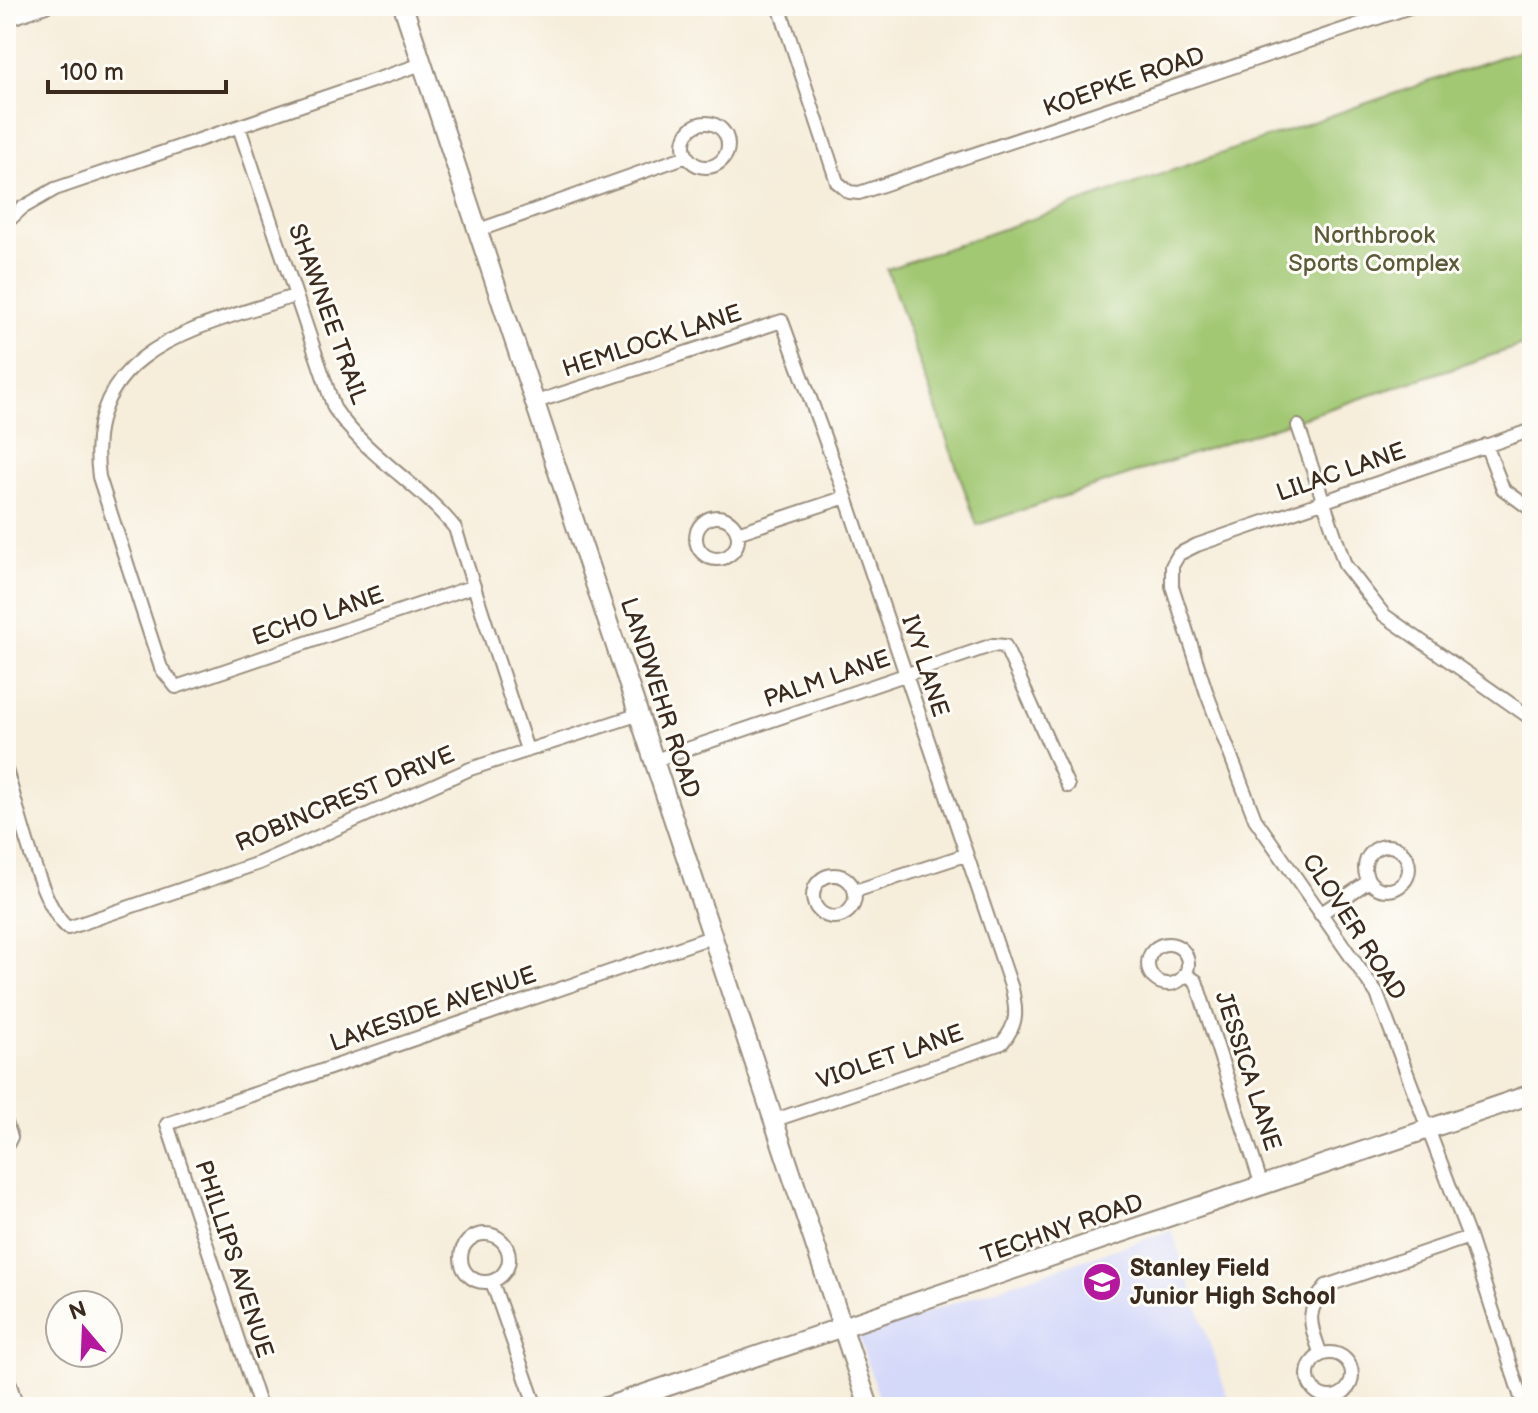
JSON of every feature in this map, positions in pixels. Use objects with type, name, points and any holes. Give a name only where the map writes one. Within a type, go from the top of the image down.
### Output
[{"type":"main road","name":"LANDWEHR ROAD","points":[[403,6],[869,1407]]},
{"type":"main road","name":"TECHNY ROAD","points":[[606,1407],[1532,1094]]},
{"type":"street","points":[[6,20],[46,6]]},
{"type":"street","name":"KOEPKE ROAD","points":[[779,6],[837,182],[849,192],[867,192],[1413,6]]},
{"type":"street","points":[[6,223],[22,208],[55,189],[422,64]]},
{"type":"street","name":"SHAWNEE TRAIL","points":[[239,127],[334,408],[349,430],[375,457],[433,500],[455,528],[527,750]]},
{"type":"street","points":[[479,230],[687,156]]},
{"type":"street","name":"ECHO LANE","points":[[294,296],[169,338],[133,363],[106,407],[96,455],[99,477],[161,668],[176,687],[474,586]]},
{"type":"street","name":"HEMLOCK LANE","points":[[536,402],[782,321]]},
{"type":"street","name":"IVY LANE","points":[[782,321],[846,497],[1012,989],[1017,1012],[1014,1028]]},
{"type":"street","points":[[1298,426],[1345,565],[1384,615],[1532,719]]},
{"type":"street","name":"LILAC LANE","points":[[1172,566],[1179,554],[1197,545],[1532,430]]},
{"type":"street","points":[[1486,445],[1503,489],[1532,510]]},
{"type":"street","points":[[737,533],[846,497]]},
{"type":"street","name":"CLOVER ROAD","points":[[1172,566],[1172,586],[1207,694],[1255,819],[1377,994],[1469,1237],[1524,1407]]},
{"type":"street","name":"PALM LANE","points":[[655,760],[993,645],[1005,646],[1068,786]]},
{"type":"street","name":"ROBINCREST DRIVE","points":[[6,770],[45,893],[56,919],[68,928],[259,863],[470,769],[640,714]]},
{"type":"street","points":[[855,891],[965,855]]},
{"type":"street","points":[[1320,914],[1369,881]]},
{"type":"street","name":"LAKESIDE AVENUE","points":[[167,1124],[714,936]]},
{"type":"street","name":"JESSICA LANE","points":[[1185,974],[1196,981],[1262,1186]]},
{"type":"street","name":"VIOLET LANE","points":[[775,1120],[1002,1043],[1014,1028]]},
{"type":"street","points":[[6,1123],[11,1137],[6,1147]]},
{"type":"street","name":"PHILLIPS AVENUE","points":[[167,1124],[260,1407]]},
{"type":"street","points":[[476,1236],[494,1236],[503,1243],[509,1254],[506,1271],[492,1282],[474,1280],[462,1266],[463,1248],[476,1236]]},
{"type":"street","points":[[1321,1355],[1309,1316],[1314,1302],[1326,1286],[1469,1237]]},
{"type":"street","points":[[492,1282],[536,1407]]},
{"type":"street","points":[[6,1372],[17,1407]]},
{"type":"shaded area","name":"Stanley Field Junior High School","points":[[1172,1230],[1231,1407],[882,1407],[858,1335]]},
{"type":"green space","name":"Northbrook Sports Complex","points":[[1532,46],[1532,342],[977,525],[887,269]]},
{"type":"place","name":"Stanley Field Junior High School","points":[[1102,1282]]}]
